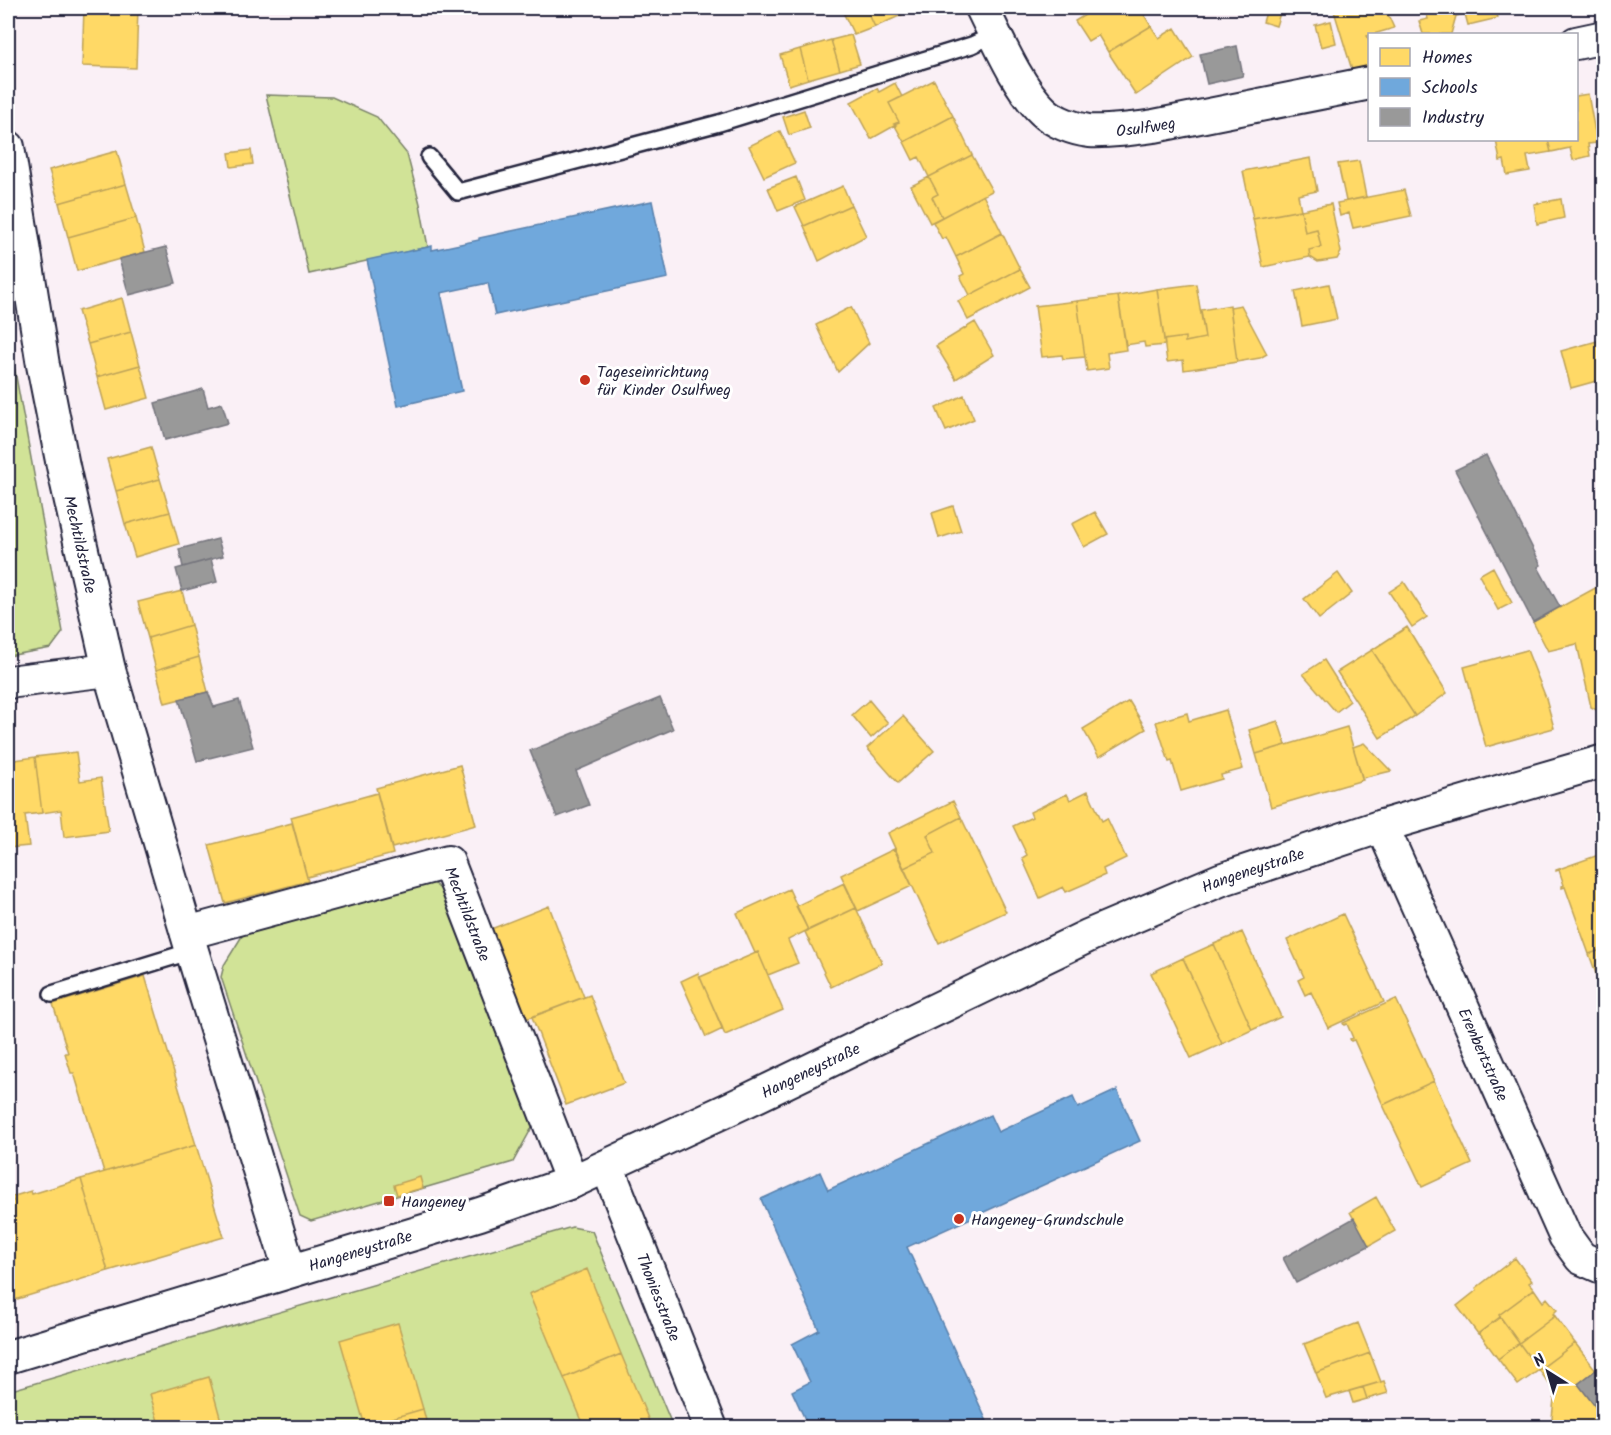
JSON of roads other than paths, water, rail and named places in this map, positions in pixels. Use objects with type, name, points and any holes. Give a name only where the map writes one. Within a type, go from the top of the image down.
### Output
[{"type":"street","name":"Osulfweg","points":[[988,20],[1022,85],[1043,112],[1063,123],[1088,131],[1154,126],[1368,83]]},
{"type":"street","points":[[1578,43],[1604,37]]},
{"type":"street","name":"Mechtildstraße","points":[[8,147],[41,354],[60,455],[109,670],[290,1271]]},
{"type":"street","points":[[8,682],[109,670]]},
{"type":"street","name":"Hangeneystraße","points":[[8,1357],[480,1214],[572,1182],[744,1102],[1090,935],[1220,880],[1382,826],[1604,761]]},
{"type":"street","name":"Erenbertstraße","points":[[1382,826],[1565,1236],[1581,1258],[1604,1268]]},
{"type":"street","name":"Mechtildstraße","points":[[190,942],[447,862],[572,1182]]},
{"type":"street","name":"Thoniesstraße","points":[[607,1166],[711,1428]]},
{"type":"lane","points":[[429,157],[458,192],[719,123],[972,45],[988,20]]},
{"type":"lane","points":[[52,994],[190,942]]},
{"type":"place","name":"Tageseinrichtung für Kinder Osulfweg","points":[[585,380]]},
{"type":"place","name":"Hangeney","points":[[389,1201]]},
{"type":"place","name":"Hangeney-Grundschule","points":[[959,1219]]}]
